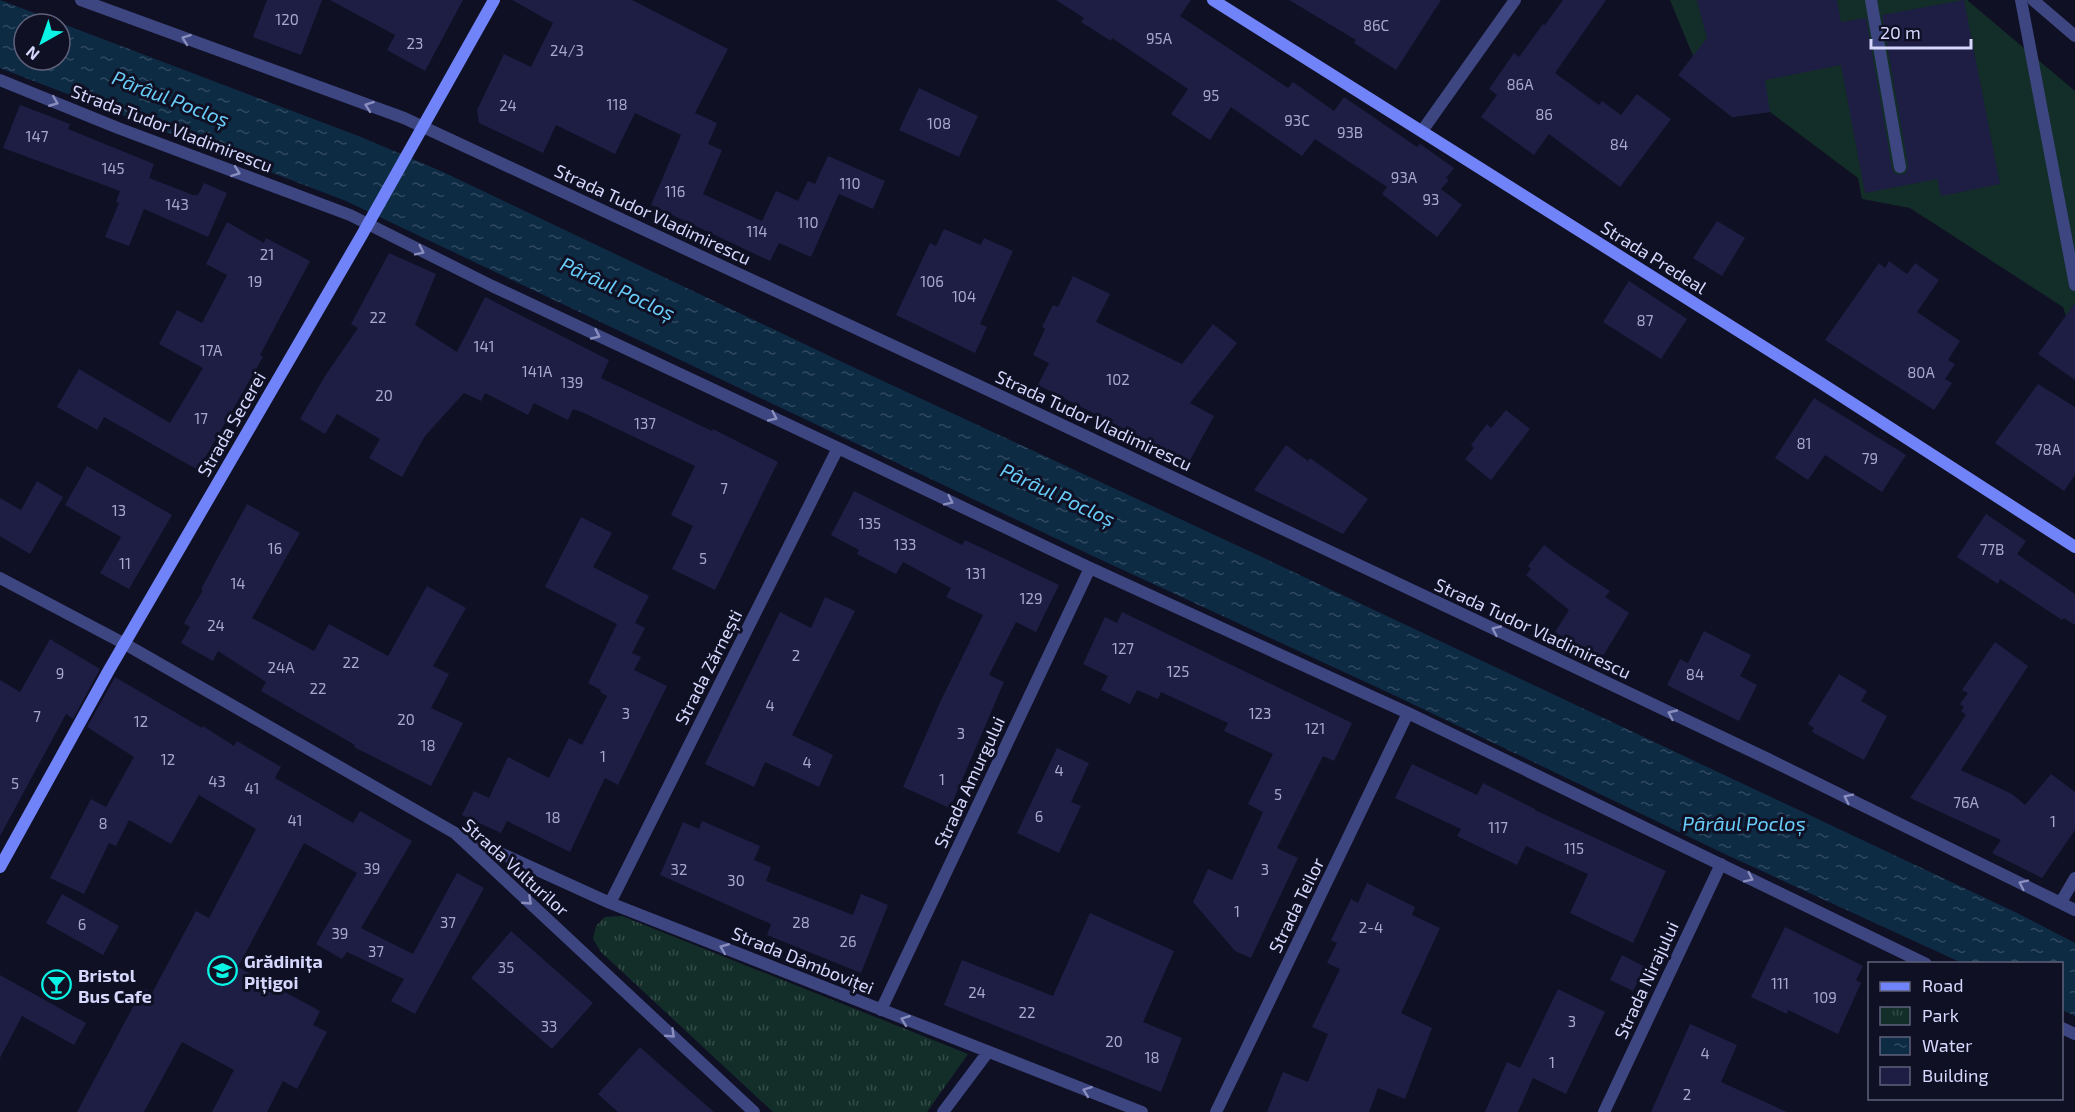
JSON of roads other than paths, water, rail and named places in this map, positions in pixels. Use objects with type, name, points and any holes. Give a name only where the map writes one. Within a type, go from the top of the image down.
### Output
[{"type":"street","name":"Strada Tudor Vladimirescu","points":[[81,0],[404,118],[971,382],[1768,759],[2075,910]]},
{"type":"street","name":"Strada Secerei","points":[[0,867],[494,0]]},
{"type":"street","name":"Strada Predeal","points":[[1213,0],[1821,382],[2075,547]]},
{"type":"street","points":[[1422,130],[1515,0]]},
{"type":"street","points":[[1871,0],[1900,166]]},
{"type":"street","points":[[2021,0],[2075,285]]},
{"type":"street","points":[[2033,0],[2075,36]]},
{"type":"street","name":"Strada Tudor Vladimirescu","points":[[0,80],[118,128],[345,212],[492,286],[1090,568],[1408,713],[1924,962]]},
{"type":"street","name":"Strada Zărnești","points":[[610,903],[838,448]]},
{"type":"street","name":"Strada Amurgului","points":[[880,1010],[1090,568]]},
{"type":"street","name":"Strada Vulturilor","points":[[0,578],[125,644],[455,833],[754,1112]]},
{"type":"street","name":"Strada Teilor","points":[[1216,1112],[1408,713]]},
{"type":"street","name":"Strada Dâmboviței","points":[[455,833],[610,903],[1142,1112]]},
{"type":"street","name":"Strada Nirajului","points":[[1604,1112],[1721,864]]},
{"type":"street","points":[[2061,902],[2075,878]]},
{"type":"street","points":[[943,1112],[988,1052]]},
{"type":"water","name":"Pârâul Pocloș","points":[[0,0],[32,12],[12,12],[12,72],[72,72],[72,27],[361,137],[443,172],[840,361],[2017,913],[2075,943],[2075,1016],[2063,1010],[2063,962],[1960,962],[1727,855],[1398,697],[1095,557],[346,201],[0,68]]},
{"type":"place","name":"Grădinița Pițigoi","points":[[223,971]]},
{"type":"place","name":"Bristol Bus Cafe","points":[[57,985]]}]
